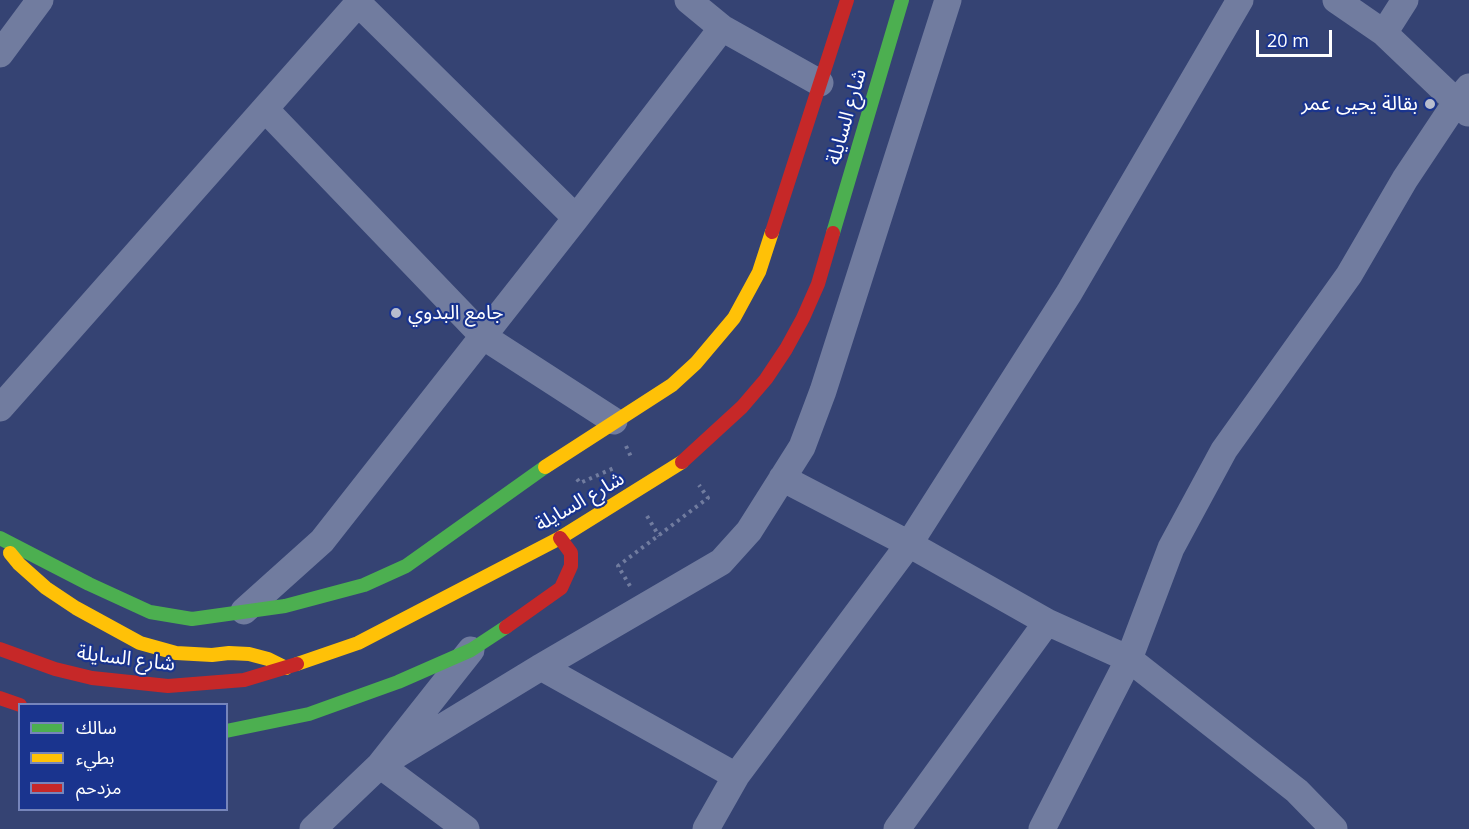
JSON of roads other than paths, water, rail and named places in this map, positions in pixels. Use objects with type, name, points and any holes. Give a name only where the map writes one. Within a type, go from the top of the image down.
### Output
[{"type":"main road","points":[[0,539],[150,612],[192,619],[285,606],[364,585],[406,566],[560,456],[672,385],[718,339],[738,311],[759,272],[847,0]]},
{"type":"main road","name":"شارع السايلة","points":[[0,649],[55,669],[92,678],[130,683],[168,686],[244,680],[322,657],[358,643],[560,538],[683,462],[742,407],[766,379],[804,318],[818,284],[902,0]]},
{"type":"main road","points":[[228,731],[309,714],[398,682],[471,650],[552,597],[561,588],[569,572],[571,553],[560,538]]},
{"type":"main road","points":[[0,539],[19,564],[45,588],[100,622],[140,643],[176,653],[249,654],[268,659],[286,668]]},
{"type":"main road","points":[[0,698],[18,704]]},
{"type":"street","points":[[688,0],[722,28],[820,83]]},
{"type":"street","points":[[380,765],[722,562],[749,531],[802,447],[823,391],[948,0]]},
{"type":"street","points":[[706,829],[736,776],[909,544],[1069,293],[1240,0]]},
{"type":"street","points":[[1042,829],[1129,659],[1172,548],[1224,450],[1349,275],[1405,179],[1465,101],[1384,33],[1336,0]]},
{"type":"street","points":[[1384,33],[1405,0]]},
{"type":"street","points":[[0,408],[359,2],[576,218]]},
{"type":"street","points":[[0,54],[28,5]]},
{"type":"street","points":[[244,611],[322,541],[484,337],[722,28]]},
{"type":"street","points":[[264,109],[484,337],[614,421]]},
{"type":"street","points":[[782,478],[909,544],[1047,621],[1129,659],[1297,791],[1334,829]]},
{"type":"street","points":[[897,829],[1047,621]]},
{"type":"street","points":[[314,829],[380,765],[471,650]]},
{"type":"street","points":[[541,668],[736,776]]},
{"type":"street","points":[[380,765],[466,829]]},
{"type":"place","name":"بقالة يحيى عمر","points":[[1430,104]]},
{"type":"place","name":"جامع البدوي","points":[[396,313]]}]
